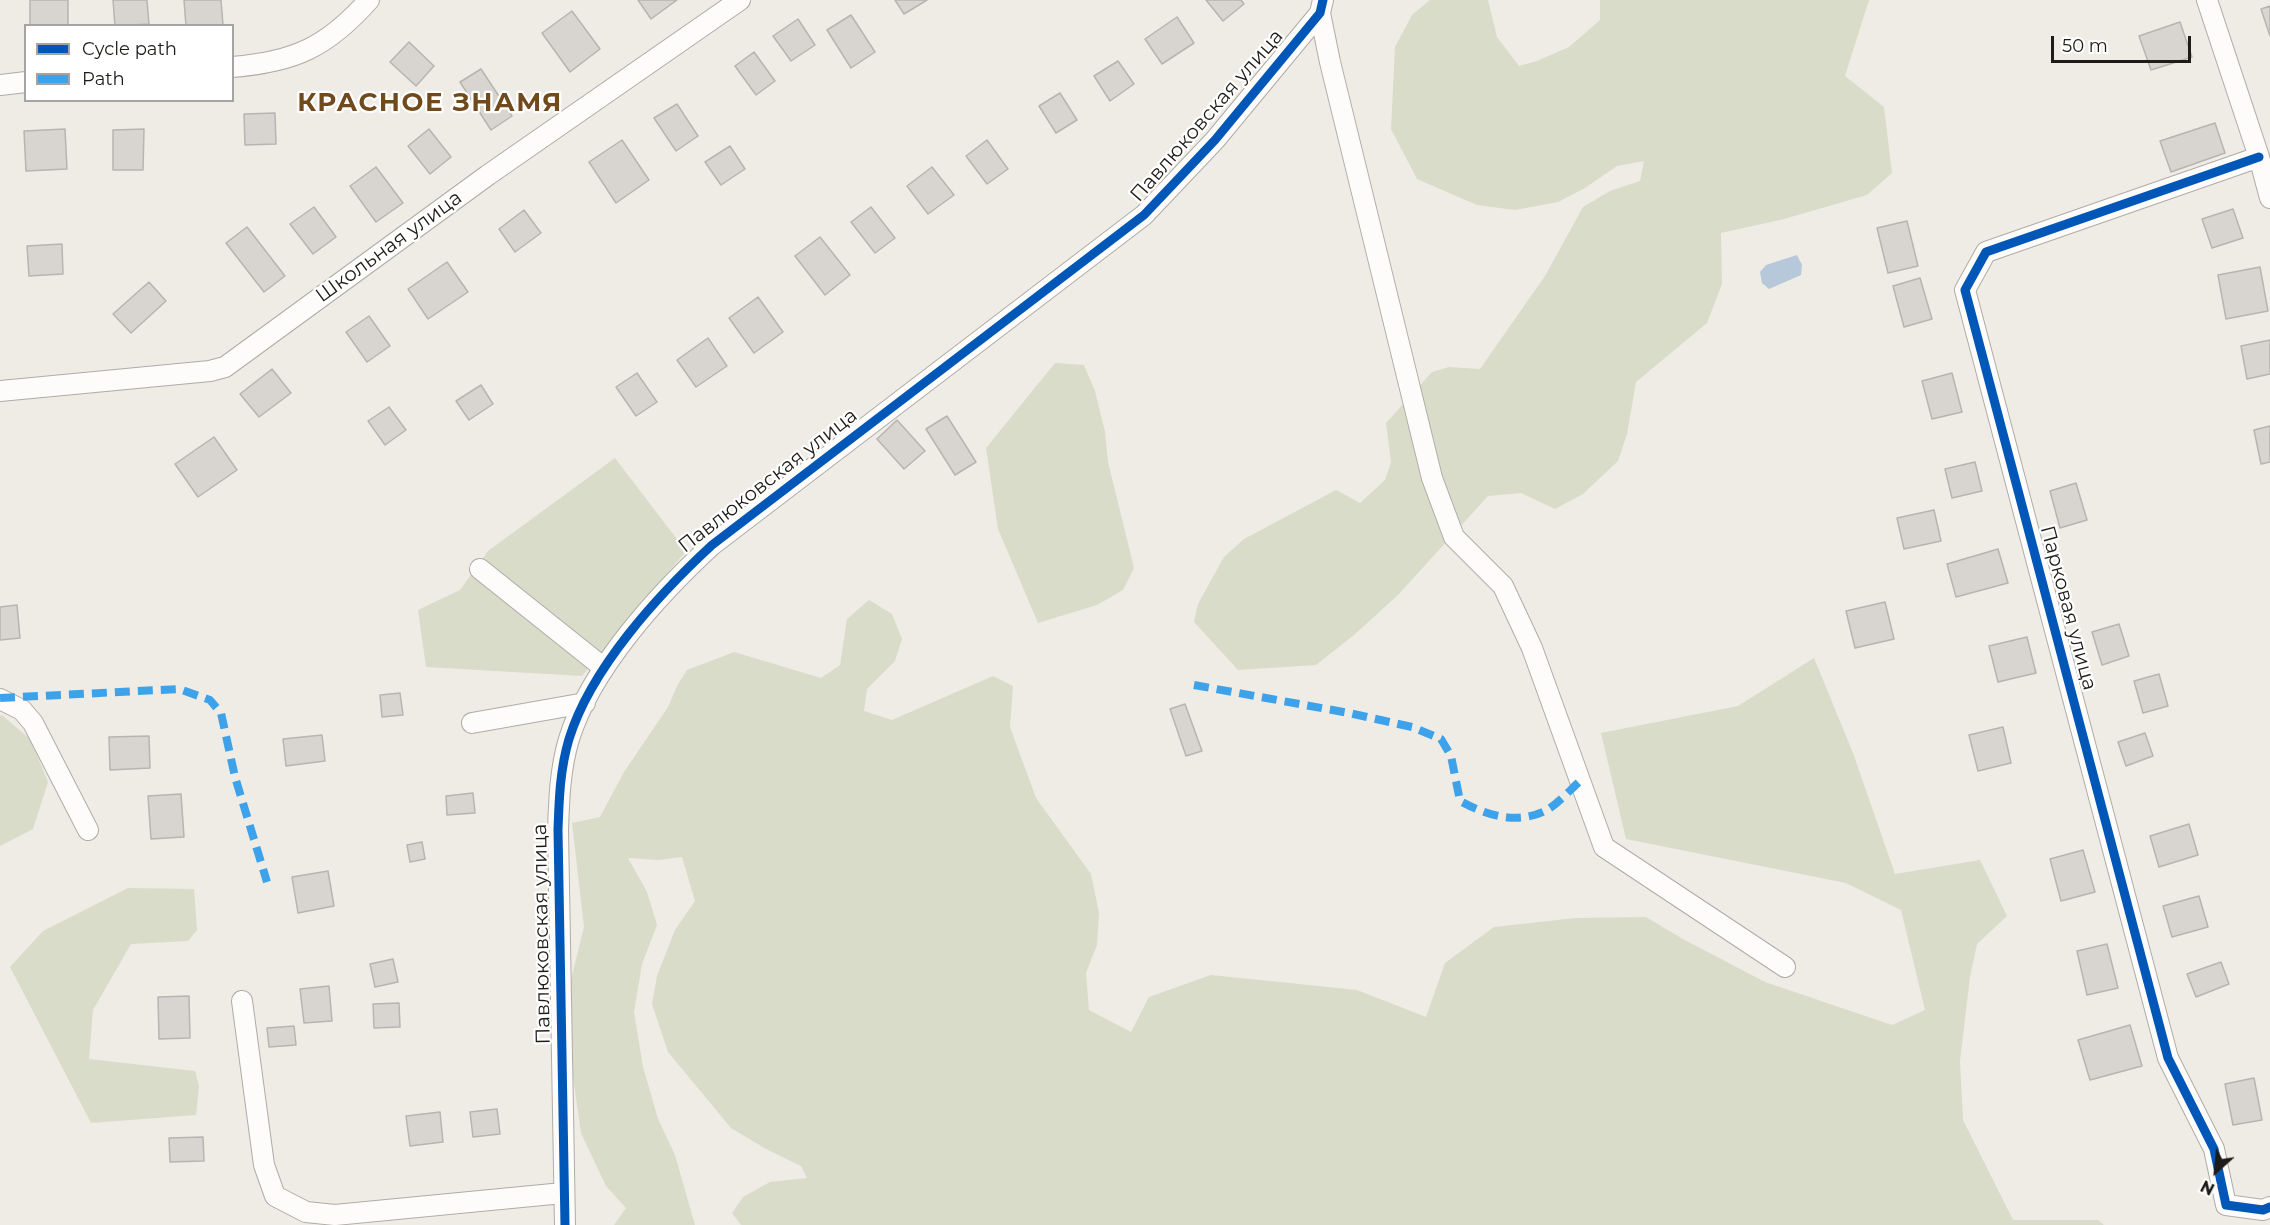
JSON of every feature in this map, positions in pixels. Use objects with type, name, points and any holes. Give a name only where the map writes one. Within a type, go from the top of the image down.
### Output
[{"type":"street","points":[[234,67],[265,64],[297,56],[327,39],[369,0]]},
{"type":"street","name":"Школьная улица","points":[[0,391],[210,371],[225,367],[488,175],[740,0]]},
{"type":"street","points":[[2207,0],[2259,157],[2270,198]]},
{"type":"street","points":[[1322,7],[1330,62],[1432,478],[1454,537],[1503,586],[1532,648],[1604,847],[1785,968]]},
{"type":"street","name":"Павлюковская улица","points":[[565,1225],[558,830],[562,772],[569,739],[604,668],[651,608],[684,571],[712,545],[1144,215],[1215,140],[1322,7]]},
{"type":"street","points":[[0,85],[24,82]]},
{"type":"street","name":"Парковая улица","points":[[2259,157],[1986,252],[1965,290],[2168,1058],[2214,1149],[2226,1205],[2262,1210],[2270,1207]]},
{"type":"street","points":[[480,569],[604,668]]},
{"type":"street","points":[[0,699],[22,710],[33,723],[88,830]]},
{"type":"street","points":[[472,723],[585,703]]},
{"type":"street","points":[[242,1001],[264,1164],[275,1196],[284,1202],[306,1212],[336,1215],[563,1193]]},
{"type":"green space","points":[[1430,0],[1488,0],[1497,37],[1519,66],[1569,47],[1600,20],[1600,0],[1869,0],[1845,76],[1884,107],[1892,173],[1867,195],[1784,219],[1721,233],[1722,284],[1707,323],[1636,382],[1627,434],[1618,461],[1583,494],[1555,509],[1521,493],[1488,496],[1398,595],[1354,635],[1316,665],[1238,670],[1194,622],[1198,604],[1224,557],[1244,539],[1336,490],[1360,503],[1385,480],[1391,462],[1386,423],[1432,372],[1449,367],[1480,369],[1545,276],[1583,207],[1610,191],[1640,181],[1644,161],[1617,166],[1585,188],[1558,202],[1515,210],[1477,205],[1417,179],[1391,129],[1395,47],[1412,15]]},
{"type":"green space","points":[[1055,363],[1084,365],[1095,391],[1105,432],[1108,462],[1134,568],[1123,590],[1097,605],[1038,623],[998,529],[986,448]]},
{"type":"green space","points":[[615,458],[686,551],[582,676],[426,667],[418,610],[460,590],[488,551]]},
{"type":"green space","points":[[869,600],[892,614],[902,639],[895,661],[867,689],[864,711],[892,720],[993,676],[1013,686],[1010,727],[1036,798],[1091,874],[1099,913],[1097,945],[1086,973],[1089,1010],[1131,1032],[1149,997],[1211,975],[1357,990],[1426,1017],[1445,963],[1494,927],[1576,918],[1646,917],[1765,982],[1892,1025],[1925,1010],[1901,910],[1846,883],[1626,839],[1601,733],[1738,706],[1814,658],[1853,753],[1895,874],[1980,860],[2007,916],[1977,944],[1970,977],[1960,1061],[1963,1120],[2013,1220],[2098,1220],[2104,1225],[741,1225],[732,1213],[743,1197],[770,1182],[807,1178],[801,1166],[731,1128],[668,1052],[652,1004],[657,976],[675,930],[695,901],[682,857],[659,860],[628,858],[647,892],[657,925],[642,964],[634,1012],[643,1067],[658,1119],[675,1155],[695,1225],[614,1225],[626,1208],[606,1186],[581,1133],[567,1035],[569,988],[584,927],[572,823],[600,817],[624,772],[668,707],[687,670],[734,652],[821,678],[840,665],[847,619]]},
{"type":"green space","points":[[2,715],[30,739],[48,782],[33,829],[0,846],[0,716]]},
{"type":"green space","points":[[128,888],[194,889],[197,930],[188,941],[131,944],[93,1010],[89,1059],[195,1071],[199,1086],[196,1115],[91,1123],[10,967],[43,931]]},
{"type":"water","points":[[1797,255],[1802,265],[1801,275],[1769,289],[1762,283],[1760,272],[1766,265]]},
{"type":"building","points":[[30,0],[68,0],[68,24],[30,24]]},
{"type":"building","points":[[113,0],[147,0],[149,24],[115,24]]},
{"type":"building","points":[[184,0],[221,0],[223,24],[186,24]]},
{"type":"building","points":[[638,0],[677,0],[651,19]]},
{"type":"building","points":[[895,0],[927,0],[904,14]]},
{"type":"building","points":[[1206,0],[1241,0],[1244,4],[1223,21]]},
{"type":"building","points":[[2270,6],[2270,36],[2261,9]]},
{"type":"building","points":[[572,11],[600,49],[570,72],[542,33]]},
{"type":"building","points":[[851,15],[875,52],[851,68],[827,30]]},
{"type":"building","points":[[1177,17],[1194,43],[1162,64],[1145,39]]},
{"type":"building","points":[[798,19],[815,45],[791,61],[773,36]]},
{"type":"building","points":[[2180,22],[2192,57],[2151,70],[2139,36]]},
{"type":"building","points":[[409,42],[434,66],[416,86],[390,62]]},
{"type":"building","points":[[754,52],[775,81],[756,95],[735,66]]},
{"type":"building","points":[[1118,61],[1134,84],[1110,101],[1094,76]]},
{"type":"building","points":[[481,69],[512,116],[491,130],[460,82]]},
{"type":"building","points":[[1060,93],[1077,120],[1056,133],[1039,106]]},
{"type":"building","points":[[677,104],[698,136],[676,151],[654,118]]},
{"type":"building","points":[[275,113],[276,144],[245,145],[244,114]]},
{"type":"building","points":[[2215,123],[2225,153],[2171,172],[2160,141]]},
{"type":"building","points":[[65,129],[67,169],[26,171],[24,131]]},
{"type":"building","points":[[144,129],[143,170],[113,170],[113,130]]},
{"type":"building","points":[[429,129],[451,157],[430,174],[408,146]]},
{"type":"building","points":[[622,140],[649,180],[616,203],[589,162]]},
{"type":"building","points":[[987,140],[1008,169],[987,184],[966,156]]},
{"type":"building","points":[[730,146],[745,169],[721,185],[705,162]]},
{"type":"building","points":[[376,167],[403,203],[376,222],[350,186]]},
{"type":"building","points":[[932,167],[954,195],[928,214],[907,186]]},
{"type":"building","points":[[314,207],[336,237],[313,254],[290,224]]},
{"type":"building","points":[[871,207],[895,238],[875,253],[851,222]]},
{"type":"building","points":[[2233,209],[2243,238],[2212,248],[2202,219]]},
{"type":"building","points":[[524,210],[541,233],[515,252],[499,229]]},
{"type":"building","points":[[1907,221],[1918,266],[1888,273],[1877,228]]},
{"type":"building","points":[[247,227],[285,276],[264,292],[226,243]]},
{"type":"building","points":[[820,237],[850,275],[825,295],[795,256]]},
{"type":"building","points":[[62,244],[63,274],[29,276],[27,246]]},
{"type":"building","points":[[447,262],[468,292],[428,319],[408,289]]},
{"type":"building","points":[[2260,267],[2268,311],[2226,319],[2218,275]]},
{"type":"building","points":[[1920,278],[1932,319],[1904,327],[1893,286]]},
{"type":"building","points":[[149,282],[166,301],[131,333],[113,314]]},
{"type":"building","points":[[758,297],[783,332],[754,353],[729,318]]},
{"type":"building","points":[[369,316],[390,346],[367,362],[346,332]]},
{"type":"building","points":[[708,338],[727,366],[696,387],[677,360]]},
{"type":"building","points":[[2270,340],[2270,374],[2247,379],[2241,346]]},
{"type":"building","points":[[272,369],[291,393],[259,417],[240,394]]},
{"type":"building","points":[[637,373],[657,402],[636,416],[616,387]]},
{"type":"building","points":[[1952,373],[1962,412],[1932,419],[1922,381]]},
{"type":"building","points":[[481,385],[493,404],[469,420],[456,401]]},
{"type":"building","points":[[389,407],[406,430],[385,445],[368,421]]},
{"type":"building","points":[[947,416],[976,462],[955,475],[926,429]]},
{"type":"building","points":[[897,420],[925,451],[904,469],[877,439]]},
{"type":"building","points":[[2270,426],[2270,462],[2261,464],[2254,430]]},
{"type":"building","points":[[214,437],[237,470],[198,497],[175,464]]},
{"type":"building","points":[[1975,462],[1982,491],[1952,498],[1945,469]]},
{"type":"building","points":[[2076,483],[2087,520],[2060,528],[2050,491]]},
{"type":"building","points":[[1934,510],[1941,541],[1904,549],[1897,518]]},
{"type":"building","points":[[1998,549],[2008,583],[1956,597],[1947,564]]},
{"type":"building","points":[[1885,602],[1894,639],[1855,648],[1846,611]]},
{"type":"building","points":[[17,605],[20,638],[0,640],[0,607]]},
{"type":"building","points":[[2119,624],[2129,656],[2102,665],[2092,632]]},
{"type":"building","points":[[2027,637],[2036,673],[1998,682],[1989,646]]},
{"type":"building","points":[[2159,674],[2168,706],[2143,713],[2134,681]]},
{"type":"building","points":[[400,693],[403,715],[382,717],[380,695]]},
{"type":"building","points":[[1185,704],[1202,751],[1186,756],[1170,709]]},
{"type":"building","points":[[2003,727],[2011,763],[1978,771],[1969,735]]},
{"type":"building","points":[[2145,733],[2153,756],[2126,766],[2118,742]]},
{"type":"building","points":[[322,735],[325,761],[286,766],[283,739]]},
{"type":"building","points":[[149,736],[150,768],[110,770],[109,737]]},
{"type":"building","points":[[473,793],[475,813],[447,815],[446,796]]},
{"type":"building","points":[[181,794],[184,837],[151,839],[148,796]]},
{"type":"building","points":[[2189,824],[2198,855],[2159,867],[2150,836]]},
{"type":"building","points":[[422,842],[425,859],[410,862],[407,845]]},
{"type":"building","points":[[2083,850],[2095,892],[2061,901],[2050,859]]},
{"type":"building","points":[[328,871],[334,906],[298,913],[292,877]]},
{"type":"building","points":[[2199,896],[2208,927],[2172,937],[2163,906]]},
{"type":"building","points":[[2107,944],[2118,988],[2087,995],[2077,951]]},
{"type":"building","points":[[393,959],[398,982],[375,987],[370,964]]},
{"type":"building","points":[[2221,962],[2229,984],[2196,997],[2187,974]]},
{"type":"building","points":[[329,986],[332,1021],[304,1023],[300,989]]},
{"type":"building","points":[[189,996],[190,1038],[159,1039],[158,997]]},
{"type":"building","points":[[399,1003],[400,1027],[374,1028],[373,1004]]},
{"type":"building","points":[[2130,1025],[2142,1066],[2090,1080],[2078,1040]]},
{"type":"building","points":[[294,1026],[296,1045],[269,1047],[267,1028]]},
{"type":"building","points":[[2254,1078],[2262,1120],[2233,1125],[2225,1084]]},
{"type":"building","points":[[497,1109],[500,1134],[473,1137],[470,1112]]},
{"type":"building","points":[[440,1112],[443,1142],[410,1146],[406,1116]]},
{"type":"building","points":[[203,1137],[204,1161],[170,1162],[169,1138]]},
{"type":"marked path","points":[[1194,685],[1349,713],[1412,727],[1441,739],[1451,756],[1460,801],[1491,814],[1512,818],[1545,811],[1580,781]]},
{"type":"marked path","points":[[0,698],[179,689],[210,700],[221,713],[235,777],[267,882]]},
{"type":"cycle path","points":[[565,1225],[559,807],[562,773],[569,739],[579,712],[593,686],[628,634],[670,586],[712,545],[1144,215],[1215,140],[1320,13],[1323,0]]},
{"type":"cycle path","points":[[2259,157],[1986,252],[1965,290],[2168,1058],[2214,1149],[2226,1205],[2263,1210],[2270,1207]]},
{"type":"district","name":"КРАСНОЕ ЗНАМЯ","points":[[430,103]]}]
